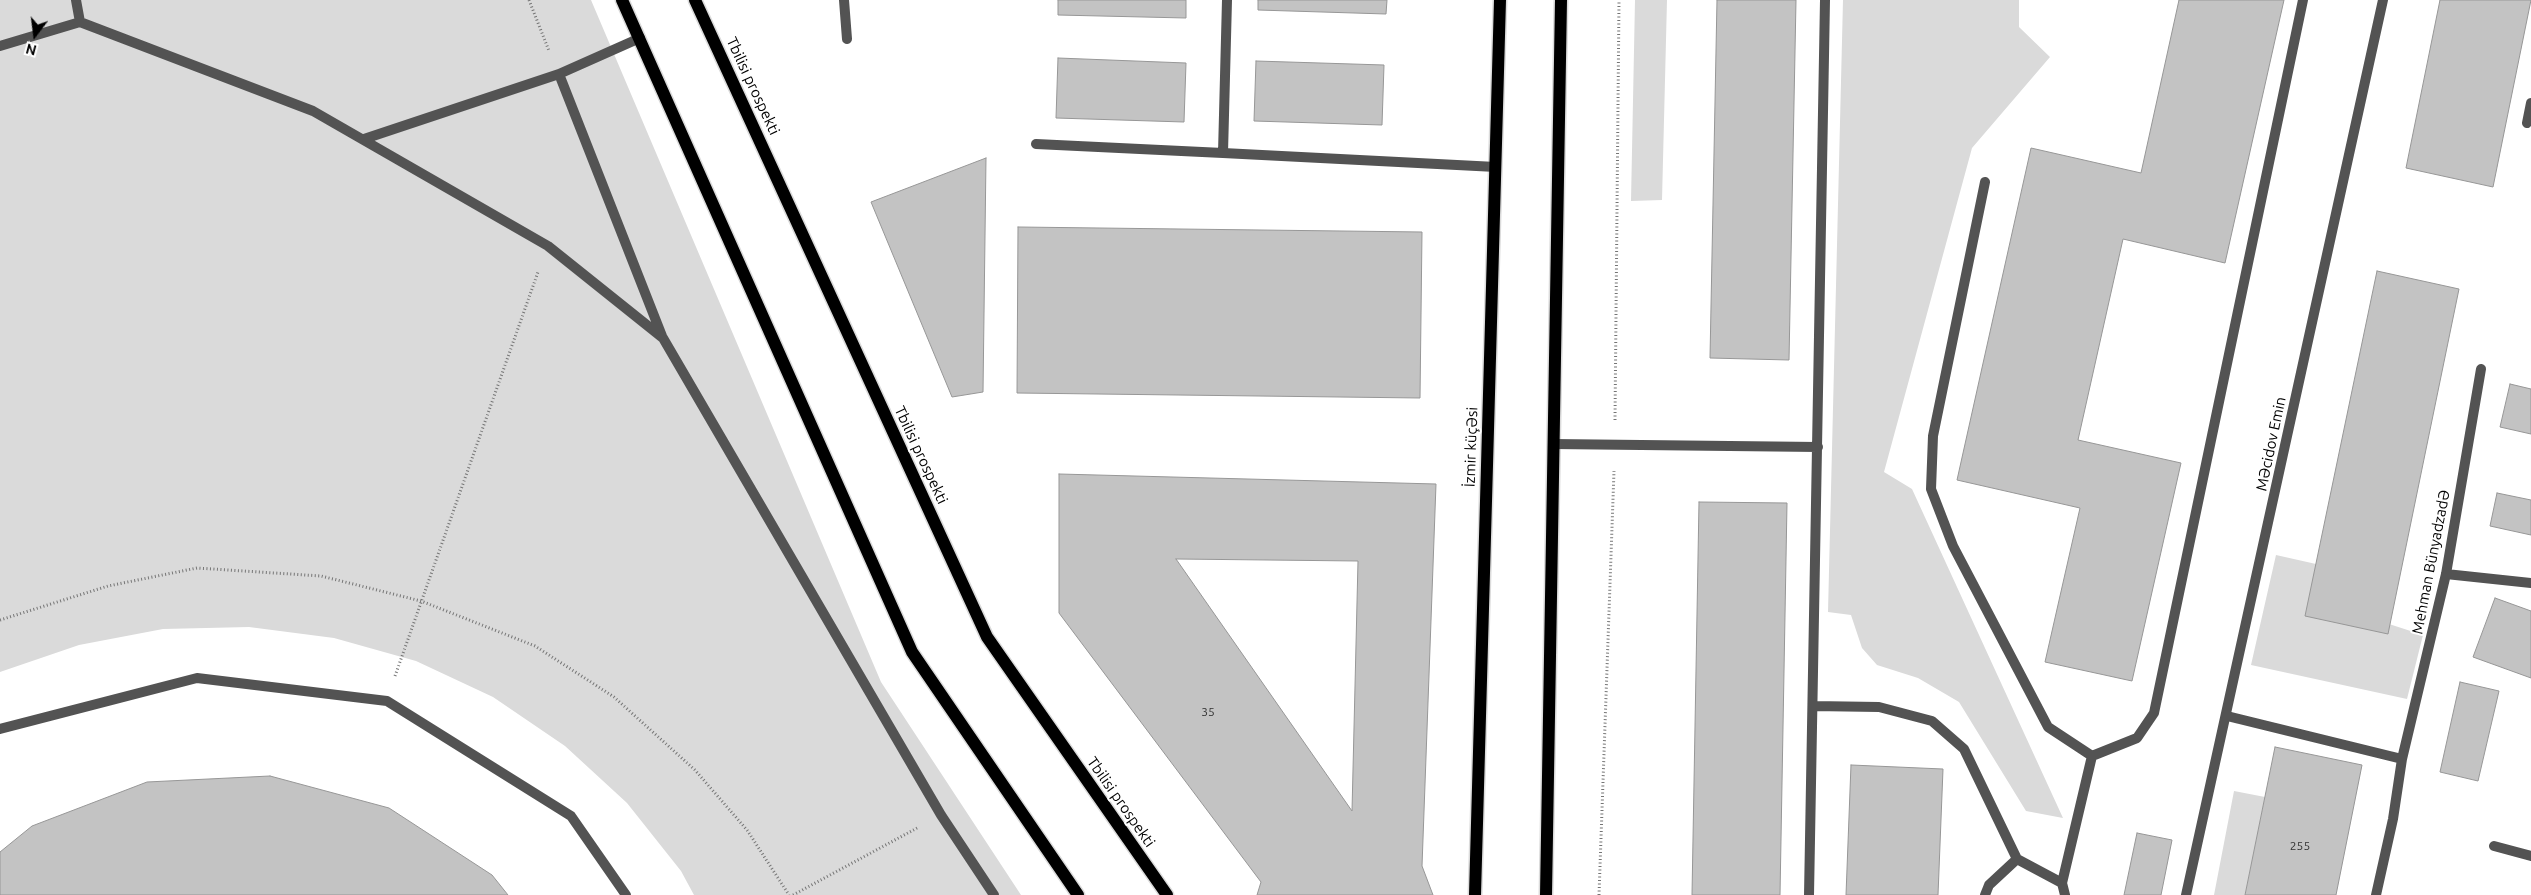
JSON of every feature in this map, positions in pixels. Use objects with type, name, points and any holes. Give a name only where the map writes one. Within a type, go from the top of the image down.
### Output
[{"type":"main road","points":[[622,0],[912,652],[1078,895]]},
{"type":"main road","name":"Tbilisi prospekti","points":[[695,0],[987,638],[1167,895]]},
{"type":"main road","name":"İzmir küçəsi","points":[[1475,895],[1500,0]]},
{"type":"main road","points":[[1546,895],[1561,0]]},
{"type":"street","points":[[76,0],[80,22]]},
{"type":"street","points":[[844,0],[847,39]]},
{"type":"street","points":[[1223,153],[1227,0]]},
{"type":"street","points":[[1809,895],[1825,0]]},
{"type":"street","points":[[2092,756],[2138,738],[2154,713],[2303,0]]},
{"type":"street","name":"Məcidov Emin","points":[[2186,895],[2227,716],[2383,0]]},
{"type":"street","points":[[0,46],[80,22],[313,111],[548,246],[663,338]]},
{"type":"street","points":[[364,139],[559,74],[640,38]]},
{"type":"street","points":[[559,74],[663,338],[941,815],[994,895]]},
{"type":"street","points":[[2527,123],[2531,103]]},
{"type":"street","points":[[1036,144],[1496,167]]},
{"type":"street","points":[[1985,182],[1933,436],[1931,489],[1953,546],[2048,727],[2092,756]]},
{"type":"street","name":"Mehman Bünyadzadə","points":[[2376,895],[2393,819],[2402,759],[2446,574],[2481,369]]},
{"type":"street","points":[[1553,444],[1818,447]]},
{"type":"street","points":[[2446,574],[2531,583]]},
{"type":"street","points":[[0,729],[197,678],[387,701],[571,816],[626,895]]},
{"type":"street","points":[[1813,706],[1879,707],[1932,721],[1964,749],[2017,859],[2062,883]]},
{"type":"street","points":[[2227,716],[2402,759]]},
{"type":"street","points":[[2066,895],[2062,883],[2092,756]]},
{"type":"street","points":[[2494,846],[2531,856]]},
{"type":"street","points":[[1985,895],[1989,885],[2017,859]]},
{"type":"path","points":[[529,0],[559,74]]},
{"type":"path","points":[[387,701],[548,246]]},
{"type":"path","points":[[0,620],[108,586],[197,568],[321,576],[421,601],[535,646],[614,697],[696,770],[747,830],[788,895]]},
{"type":"path","points":[[793,895],[941,815]]},
{"type":"shaded area","points":[[0,0],[591,0],[881,682],[1021,895],[694,895],[681,871],[627,803],[565,746],[493,697],[416,661],[334,638],[249,627],[163,629],[79,645],[0,672]]},
{"type":"shaded area","points":[[1635,0],[1667,0],[1662,200],[1631,201]]},
{"type":"shaded area","points":[[1843,0],[2019,0],[2019,27],[2050,57],[1972,148],[1884,472],[1912,489],[2063,818],[2026,811],[1959,702],[1918,678],[1877,665],[1862,648],[1851,615],[1828,612]]},
{"type":"shaded area","points":[[2276,555],[2316,564],[2389,624],[2423,635],[2407,699],[2251,665]]},
{"type":"shaded area","points":[[2234,791],[2265,797],[2245,895],[2214,895]]},
{"type":"building","points":[[1058,0],[1186,0],[1186,18],[1058,15]]},
{"type":"building","points":[[1258,0],[1387,0],[1386,14],[1258,10]]},
{"type":"building","points":[[1717,0],[1796,0],[1789,360],[1710,358]]},
{"type":"building","points":[[2179,0],[2284,0],[2225,263],[2123,239],[2078,440],[2181,463],[2132,681],[2045,662],[2080,508],[1957,480],[2031,148],[2141,173]]},
{"type":"building","points":[[2440,0],[2531,0],[2493,187],[2406,168]]},
{"type":"building","points":[[1058,58],[1186,63],[1184,122],[1056,118]]},
{"type":"building","points":[[1256,61],[1384,65],[1382,125],[1254,121]]},
{"type":"building","points":[[986,158],[983,392],[952,397],[871,202]]},
{"type":"building","points":[[1018,227],[1422,232],[1420,398],[1017,393]]},
{"type":"building","points":[[2377,271],[2459,289],[2388,634],[2305,616]]},
{"type":"building","points":[[2510,384],[2531,389],[2531,434],[2500,427]]},
{"type":"building","points":[[1059,474],[1436,484],[1422,866],[1433,895],[1257,895],[1261,882],[1059,613]],"holes":[[[1176,559],[1358,561],[1352,811]]]},
{"type":"building","points":[[2497,493],[2531,500],[2531,535],[2490,526]]},
{"type":"building","points":[[1699,502],[1787,503],[1780,895],[1692,895]]},
{"type":"building","points":[[2495,598],[2531,611],[2531,678],[2473,657]]},
{"type":"building","points":[[2460,682],[2499,691],[2478,781],[2440,772]]},
{"type":"building","points":[[2275,747],[2362,765],[2336,895],[2245,895]]},
{"type":"building","points":[[1851,765],[1943,769],[1938,895],[1846,895]]},
{"type":"building","points":[[270,776],[389,808],[492,875],[508,895],[0,895],[0,852],[32,826],[147,782]]},
{"type":"building","points":[[2137,833],[2172,840],[2161,895],[2124,895]]}]
